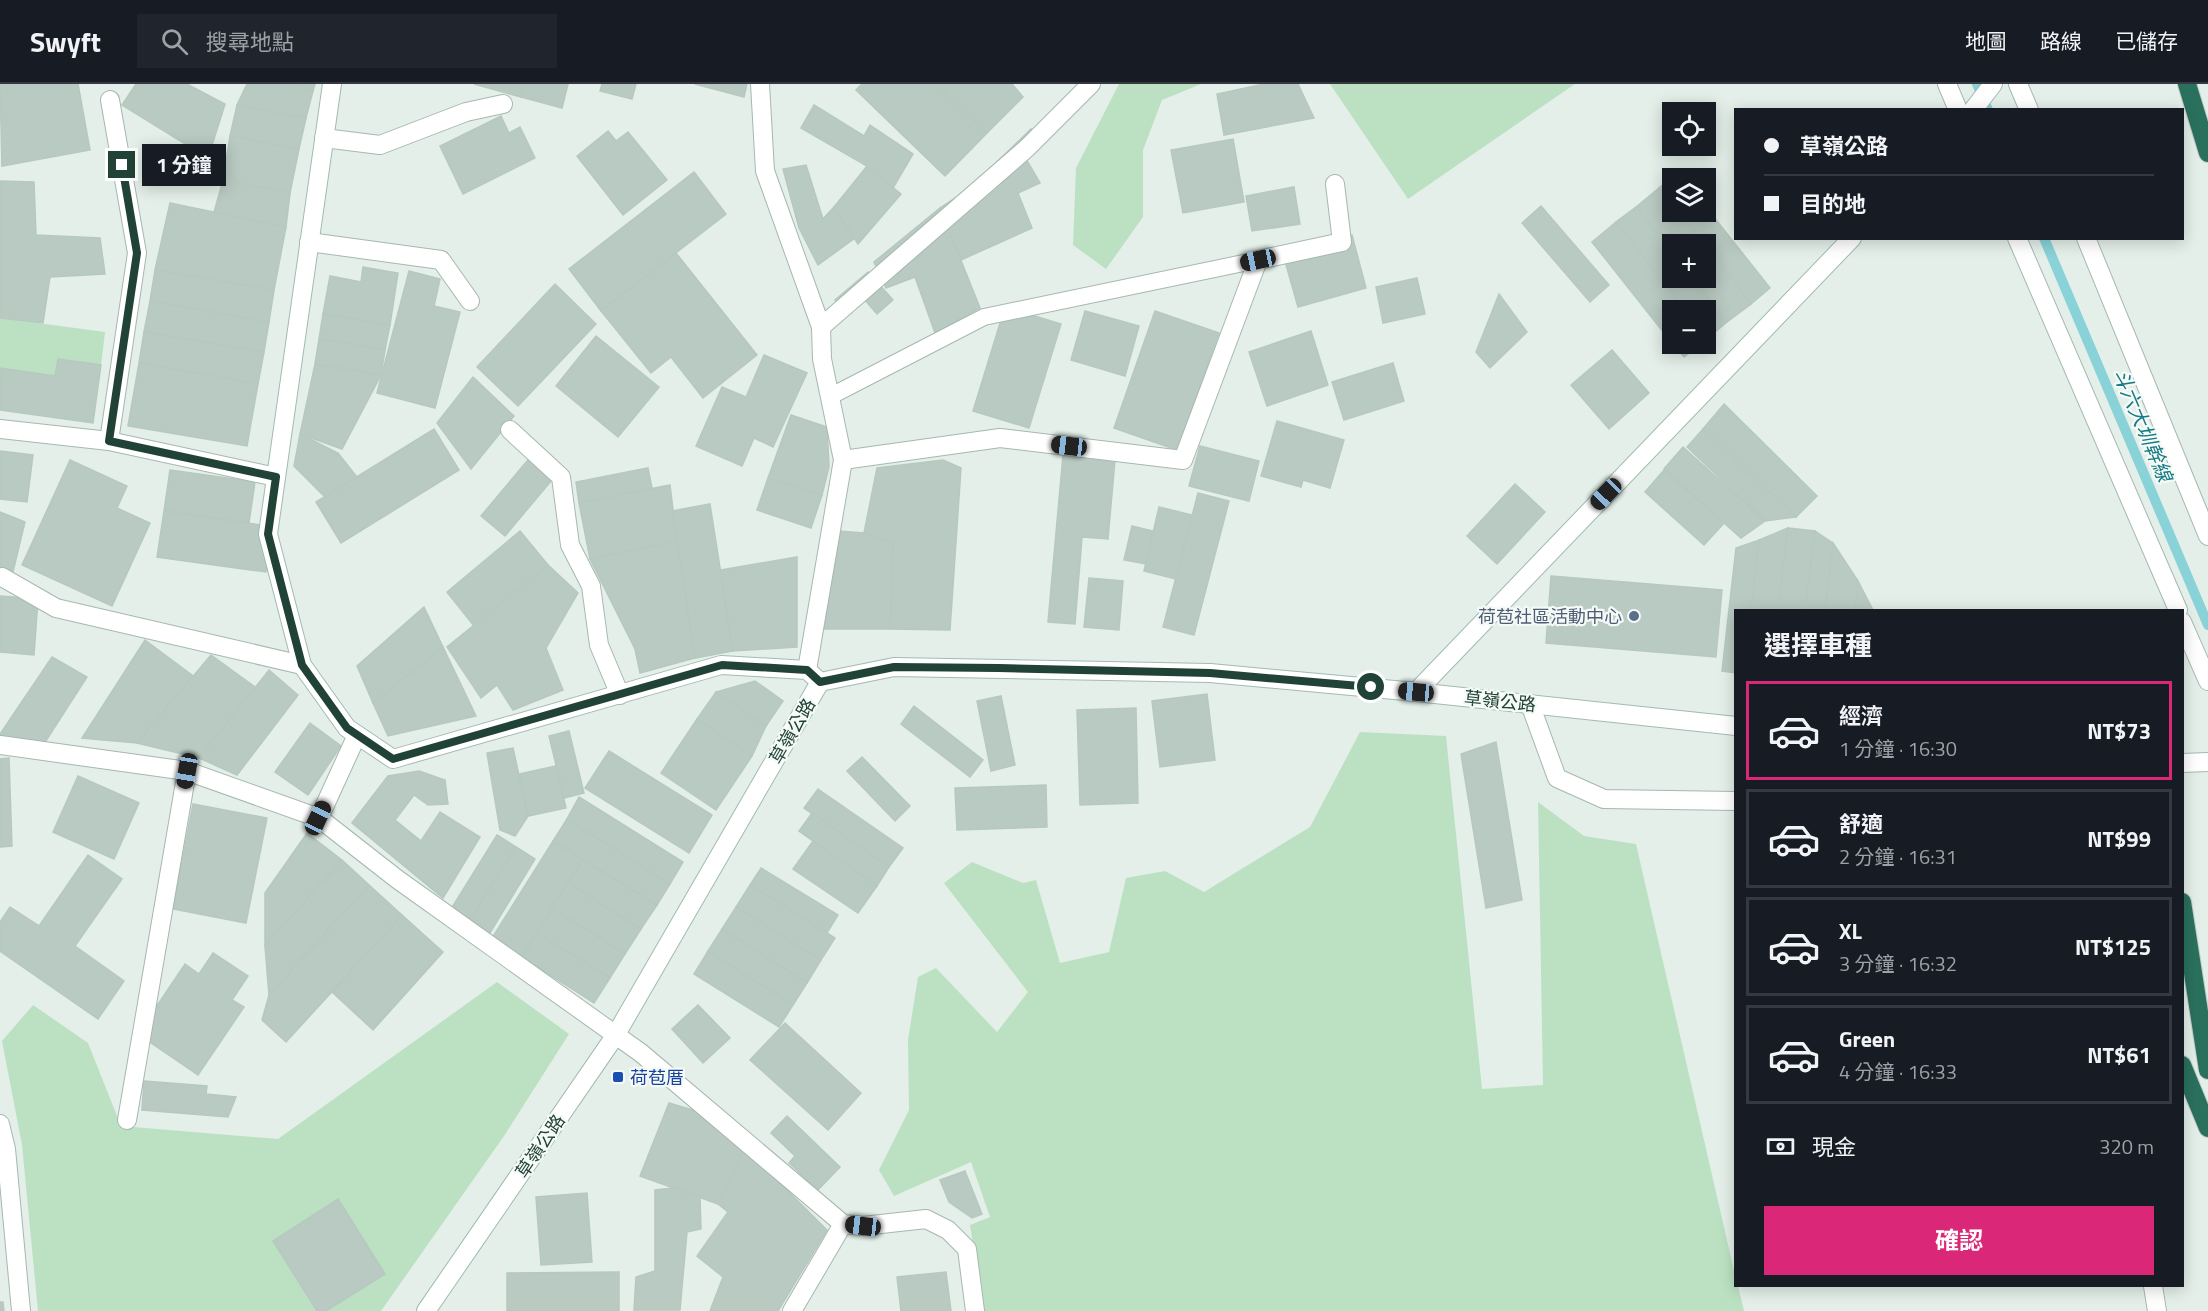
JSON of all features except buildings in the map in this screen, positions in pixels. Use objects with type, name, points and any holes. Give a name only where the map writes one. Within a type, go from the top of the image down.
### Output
[{"type":"highway","points":[[2187,84],[2208,153]]},
{"type":"highway","points":[[2184,915],[2208,1071]]},
{"type":"highway","points":[[2184,1070],[2208,1128]]},
{"type":"street","points":[[332,84],[268,534],[302,665],[347,728],[393,759],[722,665],[814,676],[843,460],[822,359],[821,327],[765,171],[760,84]]},
{"type":"street","points":[[821,327],[1027,148],[1091,84]]},
{"type":"street","points":[[1947,84],[1957,108]]},
{"type":"street","points":[[1975,108],[1993,84]]},
{"type":"street","points":[[2018,84],[2028,108]]},
{"type":"street","points":[[109,441],[137,253],[110,100]]},
{"type":"street","points":[[324,138],[380,145],[466,112],[503,104]]},
{"type":"street","points":[[843,460],[1000,438],[1183,460],[1258,260],[1342,242],[1335,184]]},
{"type":"street","points":[[1416,692],[1850,240]]},
{"type":"street","points":[[2018,240],[2178,609]]},
{"type":"street","points":[[2087,240],[2208,536]]},
{"type":"street","points":[[309,242],[441,260],[470,301]]},
{"type":"street","points":[[0,429],[109,441],[276,477]]},
{"type":"street","points":[[510,430],[561,477],[570,545],[591,586],[599,645],[620,695]]},
{"type":"street","points":[[2,577],[56,608],[302,665]]},
{"type":"street","points":[[2184,627],[2208,681]]},
{"type":"street","name":"草嶺公路","points":[[426,1311],[615,1036],[814,676],[894,667],[1210,673],[1734,726]]},
{"type":"street","points":[[1530,704],[1557,778],[1604,799],[1734,801]]},
{"type":"street","points":[[318,818],[357,735]]},
{"type":"street","points":[[0,745],[187,771],[318,818],[397,879],[641,1053],[843,1224],[863,1226],[926,1220],[948,1230],[967,1249],[975,1311]]},
{"type":"street","points":[[2184,763],[2208,762]]},
{"type":"street","points":[[127,1120],[187,771]]},
{"type":"street","points":[[0,1124],[6,1149],[21,1311]]},
{"type":"street","points":[[792,1311],[843,1224]]},
{"type":"street","points":[[2153,1287],[2157,1311]]},
{"type":"lane","points":[[831,396],[984,317],[1258,260]]},
{"type":"green space","points":[[1119,84],[1201,84],[1162,100],[1143,150],[1143,217],[1106,269],[1073,245],[1076,168]]},
{"type":"green space","points":[[1330,84],[1575,84],[1408,199]]},
{"type":"green space","points":[[0,318],[105,332],[101,365],[59,359],[55,376],[0,368]]},
{"type":"green space","points":[[1360,732],[1446,736],[1482,1089],[1543,1085],[1538,802],[1584,836],[1636,844],[1734,1271],[1734,1287],[1738,1287],[1744,1311],[984,1311],[970,1225],[990,1217],[971,1162],[894,1196],[879,1170],[909,1110],[908,1040],[918,977],[936,968],[997,1032],[1028,992],[944,883],[972,862],[1023,883],[1036,880],[1060,963],[1109,952],[1126,878],[1165,871],[1204,892],[1310,827]]},
{"type":"green space","points":[[497,982],[569,1034],[504,1136],[381,1311],[38,1311],[22,1145],[2,1041],[33,1005],[88,1043],[121,1126],[278,1139]]},
{"type":"waterway","name":"斗六大圳幹線","points":[[1977,84],[1987,108]]},
{"type":"waterway","name":"斗六大圳幹線","points":[[2045,240],[2208,625]]},
{"type":"place","name":"荷苞社區活動中心","points":[[1634,616]]},
{"type":"place","name":"荷苞厝","points":[[618,1077]]},
{"type":"route","points":[[122,165],[137,253],[109,441],[276,477],[268,534],[302,665],[347,728],[393,759],[722,665],[807,670],[820,682],[894,667],[1210,673],[1371,687]]}]
